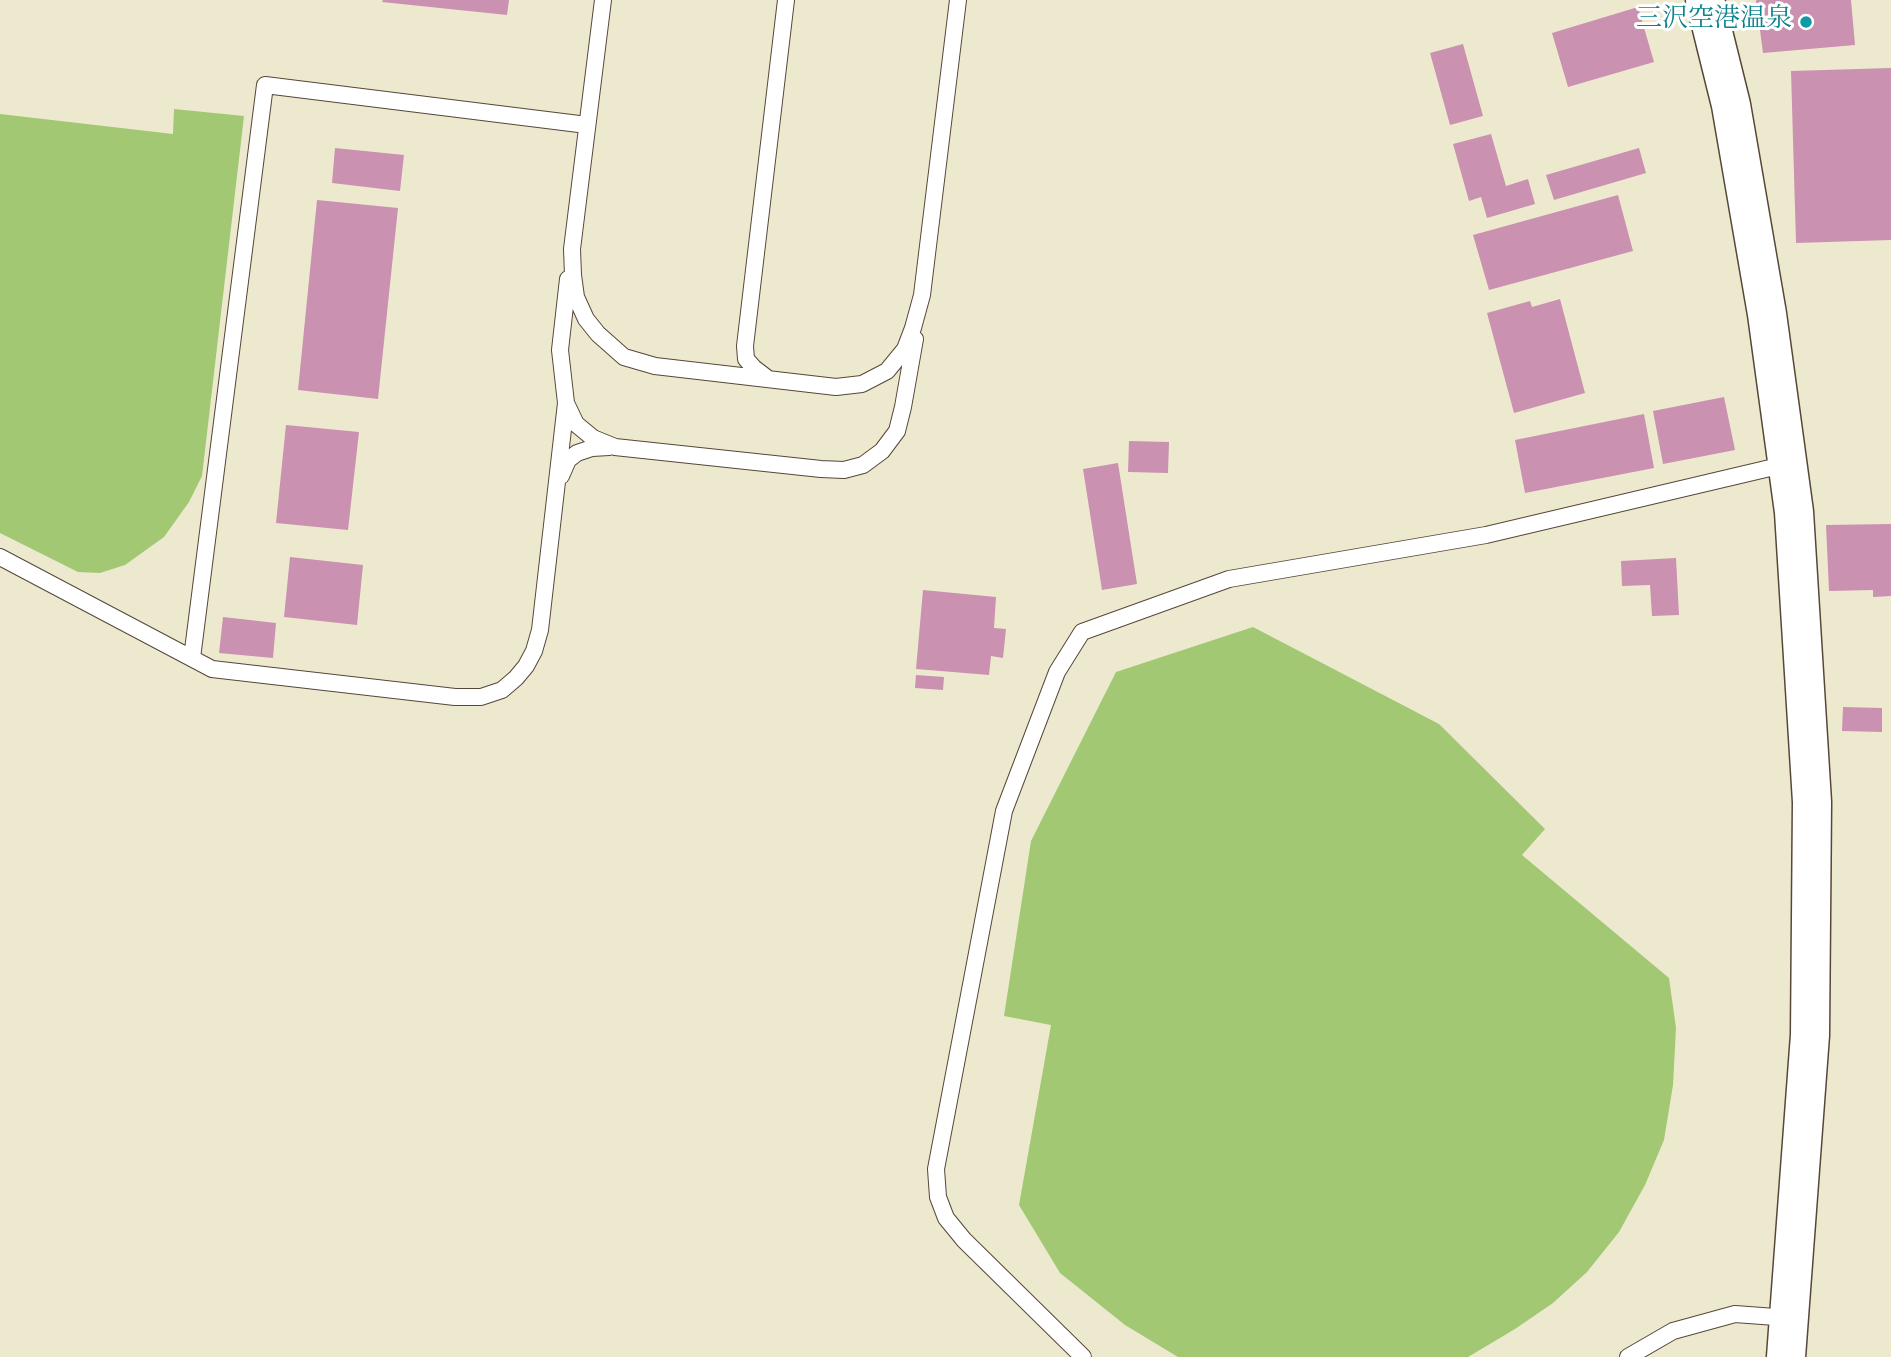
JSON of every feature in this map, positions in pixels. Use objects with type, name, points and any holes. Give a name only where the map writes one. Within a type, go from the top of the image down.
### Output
[{"type":"street","points":[[1705,0],[1731,105],[1767,314],[1794,512],[1812,803],[1810,1035],[1786,1357]]},
{"type":"lane","points":[[0,556],[212,669],[455,697],[481,697],[502,690],[516,678],[534,651],[543,609],[566,403],[560,350],[603,0]]},
{"type":"lane","points":[[769,379],[746,359],[745,346],[786,0]]},
{"type":"lane","points":[[558,483],[568,460],[592,448],[615,447],[844,470],[863,465],[882,451],[897,431],[922,295],[958,0]]},
{"type":"lane","points":[[192,658],[265,85],[587,125]]},
{"type":"lane","points":[[572,249],[572,275],[576,297],[586,319],[598,334],[624,356],[655,366],[836,387],[862,384],[887,372],[905,348],[922,295]]},
{"type":"lane","points":[[566,403],[576,424],[593,438],[615,447]]},
{"type":"lane","points":[[1083,1357],[964,1240],[946,1218],[938,1197],[936,1169],[1004,811],[1057,672],[1082,632],[1228,579],[1486,535],[1787,464]]},
{"type":"lane","points":[[1628,1357],[1673,1331],[1735,1314],[1789,1318]]},
{"type":"green space","points":[[174,109],[244,116],[202,476],[189,502],[164,537],[125,565],[100,573],[78,572],[0,533],[0,114],[173,134]]},
{"type":"green space","points":[[1253,627],[1439,724],[1545,829],[1522,855],[1669,978],[1676,1028],[1673,1085],[1664,1140],[1645,1185],[1619,1232],[1587,1272],[1553,1303],[1468,1357],[1178,1357],[1125,1325],[1060,1273],[1019,1205],[1051,1025],[1004,1016],[1031,841],[1116,672]]},
{"type":"building","points":[[509,0],[507,15],[382,2]]},
{"type":"building","name":"三沢空港温泉","points":[[1756,0],[1851,0],[1855,45],[1763,53]]},
{"type":"building","points":[[1638,7],[1654,62],[1568,87],[1552,33]]},
{"type":"building","points":[[1463,44],[1483,116],[1450,125],[1430,53]]},
{"type":"building","points":[[1891,68],[1891,240],[1796,243],[1791,71]]},
{"type":"building","points":[[1491,134],[1506,186],[1528,179],[1535,204],[1487,218],[1481,197],[1469,201],[1453,144]]},
{"type":"building","points":[[335,148],[404,155],[400,191],[332,183]]},
{"type":"building","points":[[1639,148],[1646,173],[1554,200],[1546,175]]},
{"type":"building","points":[[1618,195],[1633,251],[1489,290],[1473,235]]},
{"type":"building","points":[[317,200],[398,208],[378,399],[298,390]]},
{"type":"building","points":[[1560,299],[1585,393],[1514,413],[1487,313],[1530,301],[1532,307]]},
{"type":"building","points":[[1724,397],[1735,450],[1663,464],[1653,411]]},
{"type":"building","points":[[1644,414],[1654,468],[1525,493],[1515,440]]},
{"type":"building","points":[[286,425],[359,432],[348,530],[276,523]]},
{"type":"building","points":[[1129,441],[1169,442],[1168,473],[1128,472]]},
{"type":"building","points":[[1118,463],[1137,584],[1102,590],[1083,469]]},
{"type":"building","points":[[1891,524],[1891,596],[1873,597],[1873,590],[1829,591],[1826,525]]},
{"type":"building","points":[[290,557],[363,565],[357,625],[284,617]]},
{"type":"building","points":[[1676,558],[1679,615],[1652,616],[1650,585],[1622,586],[1621,561]]},
{"type":"building","points":[[923,590],[996,597],[994,628],[1006,629],[1003,658],[991,656],[989,675],[916,669]]},
{"type":"building","points":[[223,617],[276,623],[273,658],[219,653]]},
{"type":"building","points":[[916,675],[944,677],[943,690],[915,688]]},
{"type":"building","points":[[1843,707],[1882,708],[1882,732],[1842,731]]},
{"type":"place","name":"三沢空港温泉","points":[[1806,22]]}]
